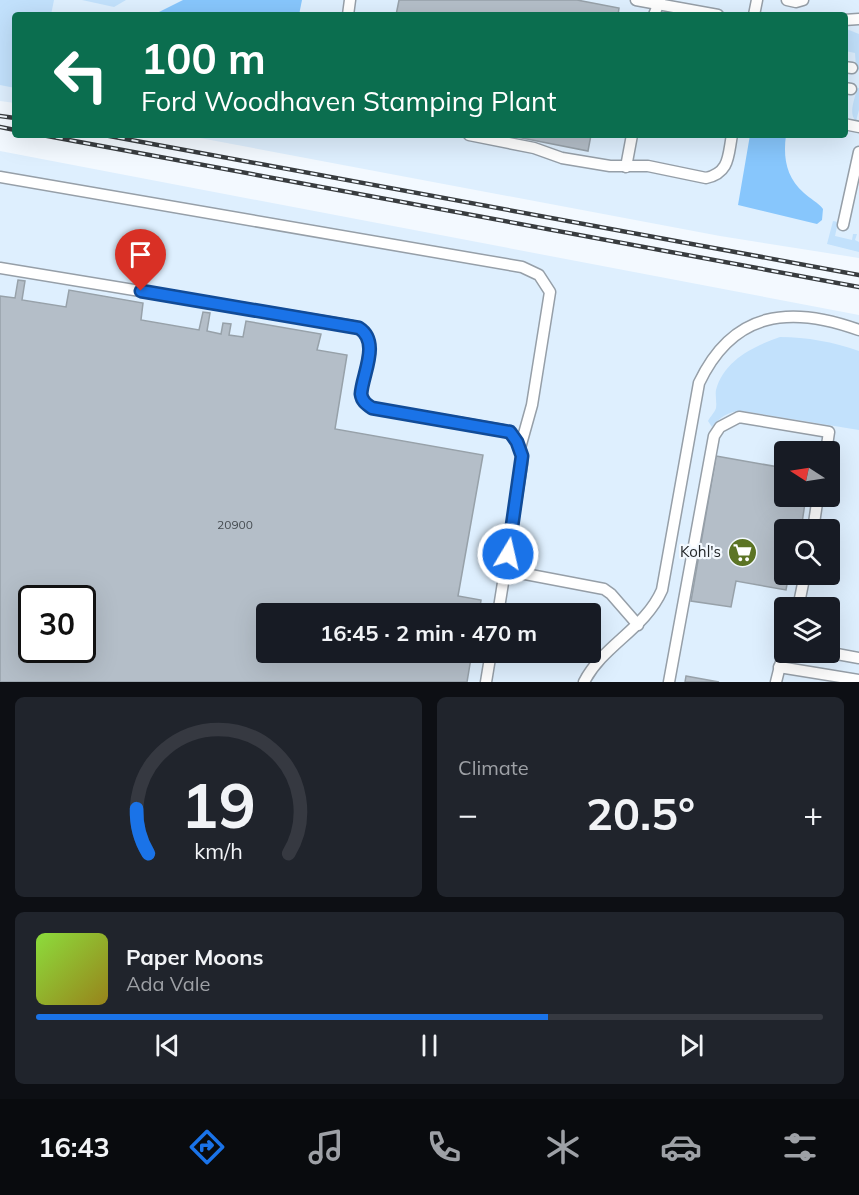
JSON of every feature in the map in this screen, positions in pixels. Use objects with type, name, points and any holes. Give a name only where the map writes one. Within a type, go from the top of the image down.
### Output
[{"type":"street","points":[[636,0],[660,2],[705,12]]},
{"type":"street","points":[[787,0],[796,2],[803,0]]},
{"type":"street","points":[[484,138],[534,148],[562,158],[610,166],[648,166],[706,178],[716,176],[724,168],[731,138]]},
{"type":"street","points":[[626,166],[631,138]]},
{"type":"street","points":[[843,225],[859,152]]},
{"type":"street","points":[[0,177],[522,267],[539,275],[550,292],[532,405],[520,448],[522,464],[500,603]]},
{"type":"street","points":[[0,268],[359,328],[364,331],[369,346],[361,394],[367,405],[372,408],[510,432],[520,448]]},
{"type":"street","points":[[584,682],[590,670],[600,659],[647,616],[664,584],[699,383],[715,354],[728,340],[749,326],[773,318],[793,316],[859,330]]},
{"type":"street","points":[[669,682],[714,436],[720,427],[739,417],[829,432],[828,441]]},
{"type":"street","points":[[520,573],[604,589],[638,625]]},
{"type":"street","points":[[840,655],[859,658]]},
{"type":"street","points":[[486,682],[489,663]]},
{"type":"street","points":[[776,682],[780,663]]},
{"type":"street","points":[[779,667],[859,680]]},
{"type":"shaded area","points":[[0,0],[859,0],[859,258],[720,236],[200,138],[848,138],[848,12],[12,12],[12,103],[0,101]]},
{"type":"shaded area","points":[[0,0],[54,0],[52,12],[12,12],[12,87],[0,85]]},
{"type":"shaded area","points":[[82,0],[126,0],[114,7]]},
{"type":"shaded area","points":[[848,30],[859,34],[859,71],[856,67],[855,53],[848,52]]},
{"type":"shaded area","points":[[857,88],[859,88],[859,110],[856,121],[852,110]]},
{"type":"shaded area","points":[[0,151],[859,315],[859,682],[0,682]]},
{"type":"shaded area","points":[[833,221],[838,222],[835,236],[852,240],[853,234],[857,234],[855,240],[859,242],[859,252],[827,244]]},
{"type":"shaded area","points":[[780,337],[820,341],[859,351],[859,430],[742,411],[725,415],[712,427],[708,421],[715,411],[716,390],[726,370],[750,350]]},
{"type":"water","points":[[183,0],[302,0],[300,12],[159,12]]},
{"type":"water","points":[[749,138],[786,138],[785,152],[790,174],[798,187],[823,209],[822,220],[817,224],[738,205]]},
{"type":"building","points":[[399,0],[577,0],[619,8],[618,12],[397,12]]},
{"type":"building","points":[[522,138],[590,138],[588,151]]},
{"type":"building","points":[[18,280],[25,281],[22,300],[66,307],[69,290],[143,303],[141,320],[199,330],[203,312],[210,313],[207,331],[221,334],[223,323],[231,324],[229,335],[243,337],[246,321],[321,334],[317,350],[347,355],[335,429],[483,455],[458,596],[481,600],[481,603],[256,603],[256,663],[470,663],[467,682],[0,682],[0,296],[15,298]]},
{"type":"building","name":"Kohl's","points":[[716,456],[774,466],[774,507],[804,507],[803,519],[774,519],[774,585],[787,585],[786,590],[736,581],[731,607],[691,601]]},
{"type":"building","points":[[686,676],[719,682],[685,682]]},
{"type":"railway","points":[[0,116],[12,118]]},
{"type":"railway","points":[[0,127],[12,129]]},
{"type":"railway","points":[[58,138],[859,287]]},
{"type":"railway","points":[[120,138],[859,275]]},
{"type":"place","name":"Kohl's","points":[[742,552]]},
{"type":"route","points":[[141,291],[359,328],[364,331],[369,346],[361,390],[362,398],[367,405],[372,408],[510,432],[520,448],[522,464],[508,554]]}]
